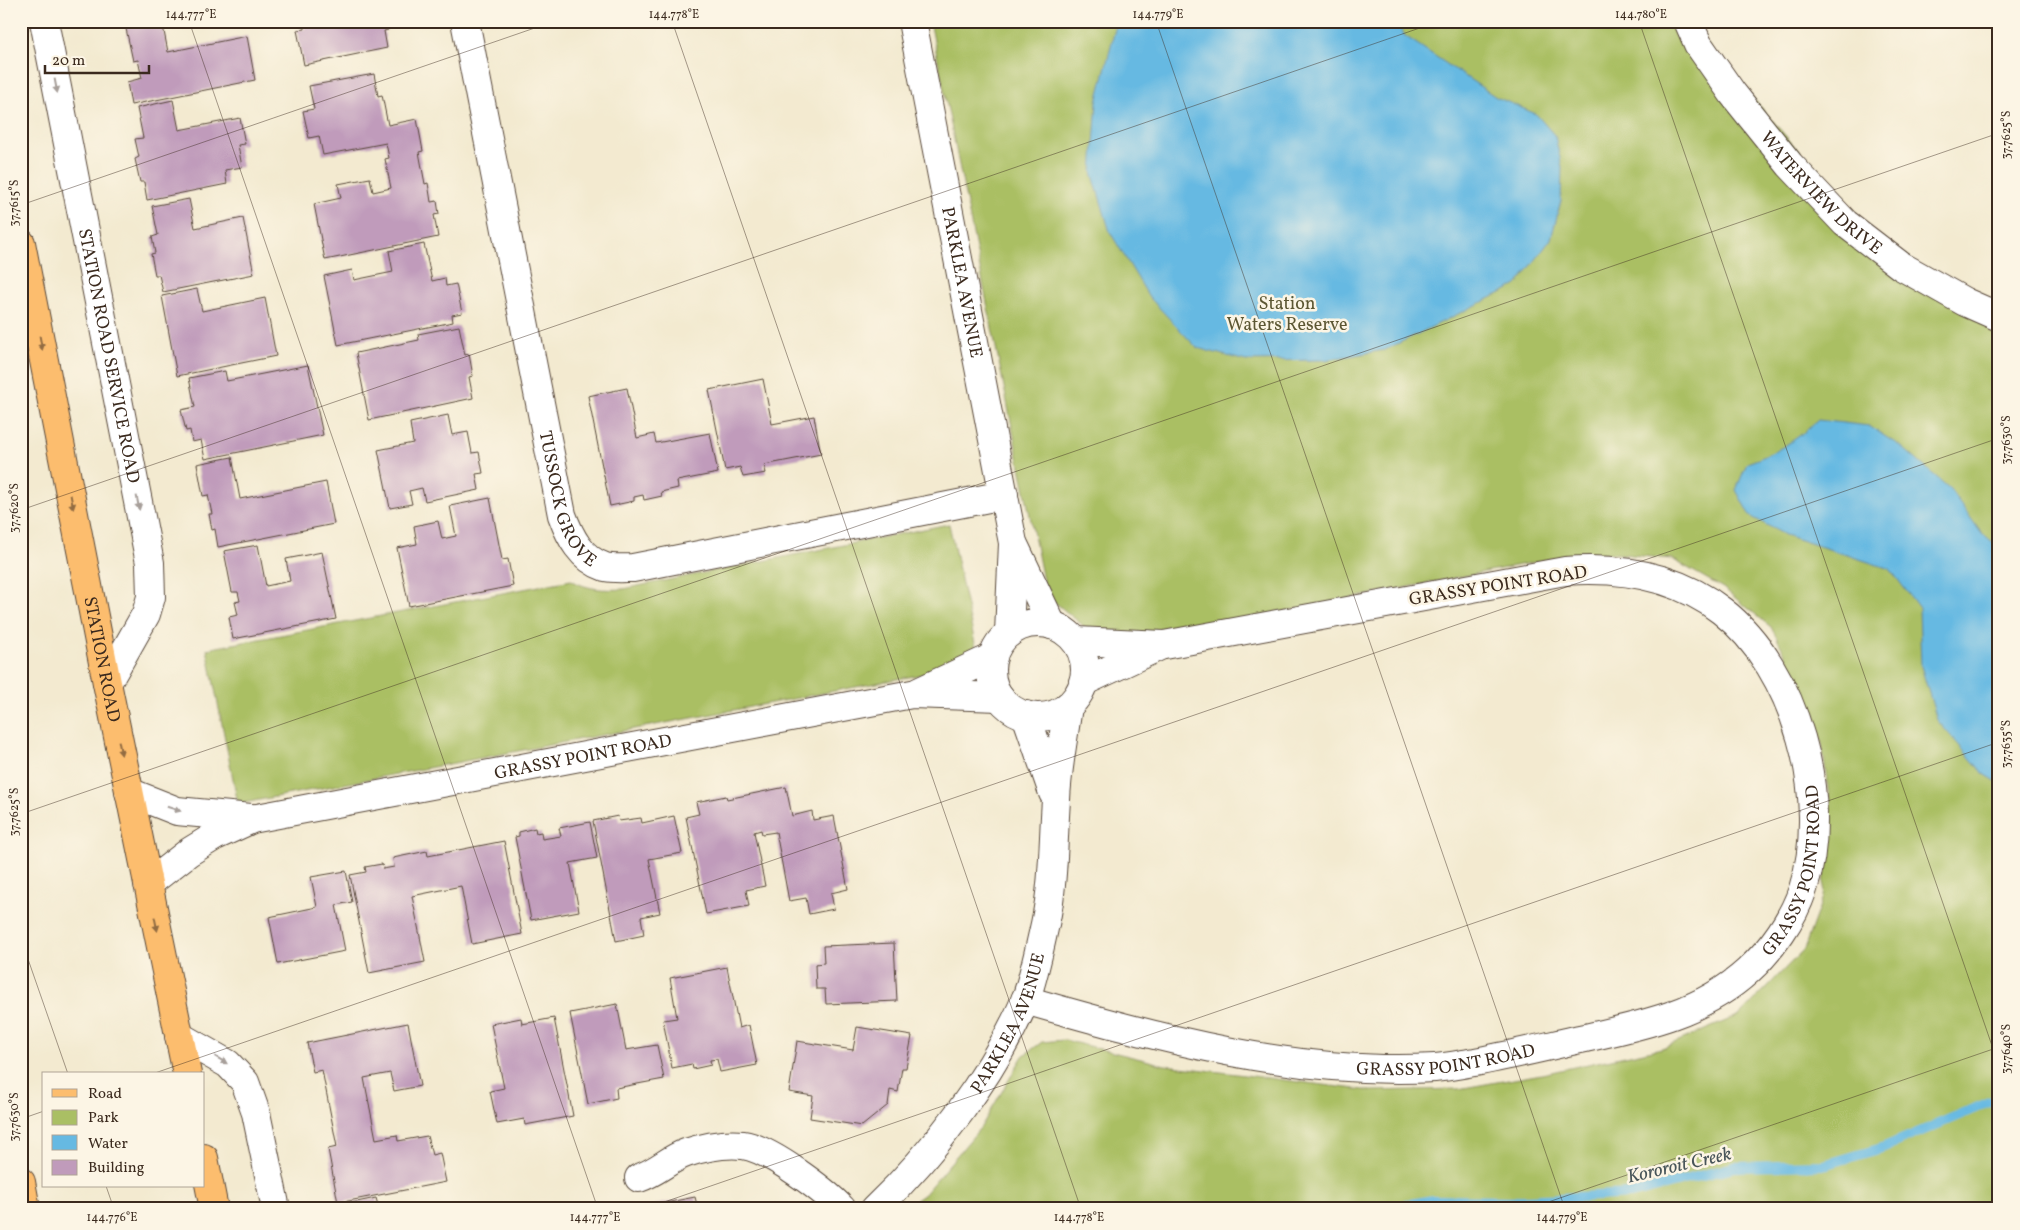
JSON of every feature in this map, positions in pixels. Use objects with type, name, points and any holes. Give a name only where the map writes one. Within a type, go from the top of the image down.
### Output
[{"type":"main road","name":"STATION ROAD","points":[[21,243],[107,683],[187,1072]]},
{"type":"main road","points":[[205,1163],[214,1209]]},
{"type":"main road","points":[[21,1182],[26,1209]]},
{"type":"street","name":"STATION ROAD SERVICE ROAD","points":[[44,21],[151,572],[151,597],[146,614],[107,683]]},
{"type":"street","name":"TUSSOCK GROVE","points":[[465,21],[562,515],[568,532],[576,546],[590,559],[606,567],[633,568],[1004,495]]},
{"type":"street","name":"PARKLEA AVENUE","points":[[912,21],[1013,543],[1009,633]]},
{"type":"street","name":"WATERVIEW DRIVE","points":[[1688,21],[1698,44],[1734,94],[1790,165],[1845,223],[1901,266],[1965,302],[1999,317]]},
{"type":"street","name":"PARKLEA AVENUE","points":[[1013,543],[1052,625]]},
{"type":"street","name":"GRASSY POINT ROAD","points":[[1025,1000],[1190,1044],[1282,1060],[1359,1070],[1439,1068],[1488,1059],[1651,1024],[1690,1009],[1722,992],[1749,970],[1774,942],[1791,916],[1803,888],[1811,848],[1813,811],[1808,771],[1798,729],[1784,689],[1764,654],[1746,632],[1721,610],[1685,588],[1651,576],[1623,570],[1592,569],[1565,571],[1164,645],[1076,641]]},
{"type":"street","points":[[1030,624],[1052,625],[1069,634],[1076,641],[1084,661],[1083,682],[1068,706],[1048,716],[1026,715],[1011,708],[1000,697],[992,678],[993,658],[996,648],[1009,633],[1030,624]]},
{"type":"street","name":"GRASSY POINT ROAD","points":[[1083,682],[1164,645]]},
{"type":"street","name":"GRASSY POINT ROAD","points":[[912,694],[993,658]]},
{"type":"street","name":"GRASSY POINT ROAD","points":[[148,884],[190,852],[215,836],[252,819],[912,694],[1000,697]]},
{"type":"street","name":"PARKLEA AVENUE","points":[[875,1209],[917,1166],[949,1126],[992,1062],[1025,1000],[1046,923],[1054,863],[1056,799],[1068,706]]},
{"type":"street","name":"PARKLEA AVENUE","points":[[1026,715],[1056,799]]},
{"type":"street","name":"GRASSY POINT ROAD","points":[[129,792],[177,811],[252,819]]},
{"type":"street","points":[[179,1036],[228,1064],[244,1082],[256,1113],[276,1209]]},
{"type":"street","points":[[639,1178],[651,1174],[670,1160],[686,1153],[713,1146],[745,1145],[803,1176],[829,1196],[842,1209]]},
{"type":"green space","name":"Station Waters Reserve","points":[[930,21],[1693,21],[1698,34],[1863,226],[1999,323],[1999,1209],[903,1209],[924,1194],[981,1127],[1023,1056],[1042,1042],[1064,1040],[1165,1065],[1371,1091],[1458,1089],[1542,1074],[1662,1048],[1740,1015],[1804,949],[1823,897],[1831,812],[1822,744],[1801,685],[1771,627],[1723,588],[1672,559],[1611,553],[1571,555],[1108,646],[1046,595]]},
{"type":"green space","points":[[949,524],[976,648],[965,657],[940,671],[238,804],[207,649],[571,580],[596,589],[623,589]]},
{"type":"water","points":[[1117,21],[1396,21],[1405,36],[1496,97],[1536,114],[1555,136],[1562,167],[1561,201],[1551,239],[1517,285],[1385,350],[1325,360],[1246,361],[1197,348],[1149,297],[1110,232],[1092,172],[1097,102]]},
{"type":"water","points":[[1818,420],[1869,426],[1903,448],[1950,489],[1982,534],[1999,548],[1999,783],[1984,774],[1937,720],[1921,666],[1919,608],[1890,569],[1785,535],[1750,516],[1736,490],[1747,463],[1785,446]]},
{"type":"building","points":[[138,21],[162,21],[168,52],[247,36],[255,80],[131,105],[127,82],[142,78],[138,60],[133,61],[125,24]]},
{"type":"building","points":[[304,21],[386,21],[388,30],[384,31],[387,48],[304,65],[297,30],[305,29]]},
{"type":"building","points":[[374,74],[378,96],[382,95],[388,125],[417,119],[423,151],[419,152],[425,184],[428,183],[431,202],[437,201],[439,214],[434,215],[438,237],[325,260],[314,204],[341,198],[338,184],[370,178],[373,192],[391,188],[385,159],[389,158],[386,143],[323,155],[319,136],[309,138],[303,111],[314,109],[309,86]]},
{"type":"building","points":[[173,100],[179,130],[240,118],[245,144],[238,145],[242,167],[225,170],[227,184],[147,200],[144,182],[140,182],[135,159],[139,157],[135,139],[143,138],[137,108]]},
{"type":"building","points":[[189,199],[195,228],[243,218],[254,274],[163,292],[159,275],[155,275],[151,254],[155,253],[152,237],[158,235],[152,206]]},
{"type":"building","points":[[424,244],[432,281],[445,278],[446,286],[456,284],[462,313],[452,315],[453,322],[338,345],[324,276],[352,270],[354,280],[393,272],[389,251]]},
{"type":"building","points":[[197,289],[202,311],[265,298],[276,356],[177,376],[162,296]]},
{"type":"building","points":[[459,326],[465,355],[469,354],[473,376],[469,377],[473,398],[369,420],[356,353],[419,340],[418,334]]},
{"type":"building","points":[[308,365],[323,435],[205,459],[201,440],[192,442],[190,430],[186,431],[181,410],[195,407],[189,378],[225,371],[227,381]]},
{"type":"building","points":[[763,379],[772,424],[814,416],[821,454],[764,465],[766,473],[743,477],[740,467],[725,470],[709,390]]},
{"type":"building","points":[[627,388],[637,438],[654,434],[656,443],[710,433],[718,473],[677,481],[678,488],[661,492],[662,496],[644,500],[643,495],[634,497],[634,501],[610,506],[588,396]]},
{"type":"building","points":[[448,415],[452,435],[468,432],[472,453],[479,452],[483,473],[476,474],[479,490],[425,501],[422,488],[409,491],[412,504],[390,508],[378,450],[413,443],[410,423]]},
{"type":"building","points":[[232,457],[240,499],[326,482],[334,524],[218,547],[215,529],[212,530],[209,514],[212,514],[208,495],[203,496],[197,464]]},
{"type":"building","points":[[490,498],[502,560],[508,559],[513,586],[409,606],[397,548],[417,544],[414,526],[438,521],[442,539],[456,536],[450,506]]},
{"type":"building","points":[[258,545],[266,586],[290,581],[286,559],[322,552],[336,619],[233,639],[229,617],[238,615],[235,602],[240,601],[238,592],[232,592],[224,551]]},
{"type":"building","points":[[786,787],[792,816],[812,811],[813,820],[834,816],[848,889],[831,893],[834,909],[809,914],[806,898],[789,901],[776,832],[762,834],[761,830],[754,832],[765,886],[746,890],[749,906],[706,914],[686,817],[699,814],[696,802],[726,796],[727,799]]},
{"type":"building","points":[[618,816],[619,821],[641,818],[642,823],[674,816],[682,853],[649,859],[660,913],[641,917],[644,935],[616,941],[593,821]]},
{"type":"building","points":[[590,822],[597,858],[570,863],[579,911],[531,920],[515,837],[519,836],[519,832],[535,828],[536,833],[541,832],[542,839],[561,836],[559,828]]},
{"type":"building","points":[[504,841],[522,934],[472,944],[461,886],[412,896],[425,962],[369,973],[350,875],[366,872],[365,867],[382,864],[383,869],[394,867],[393,858],[427,851],[428,856]]},
{"type":"building","points":[[346,871],[352,902],[336,905],[345,951],[278,964],[269,917],[317,907],[311,877]]},
{"type":"building","points":[[894,943],[897,1001],[826,1004],[825,989],[816,989],[815,964],[824,963],[823,946]]},
{"type":"building","points":[[727,967],[739,1028],[749,1025],[757,1065],[720,1072],[717,1059],[710,1060],[711,1065],[693,1069],[692,1064],[672,1068],[663,1020],[677,1018],[670,978]]},
{"type":"building","points":[[617,1004],[626,1050],[657,1045],[664,1079],[616,1088],[617,1098],[588,1104],[570,1013]]},
{"type":"building","points":[[521,1018],[522,1024],[554,1018],[573,1116],[525,1125],[524,1119],[497,1124],[490,1091],[504,1088],[491,1024]]},
{"type":"building","points":[[408,1023],[420,1086],[394,1091],[390,1073],[364,1078],[376,1139],[397,1135],[398,1141],[427,1136],[432,1155],[440,1153],[446,1182],[338,1203],[328,1149],[337,1147],[322,1070],[313,1072],[307,1043]]},
{"type":"building","points":[[857,1027],[912,1036],[906,1068],[902,1068],[898,1092],[890,1090],[888,1105],[862,1126],[810,1118],[813,1096],[789,1092],[797,1041],[853,1050]]},
{"type":"building","points":[[695,1197],[698,1209],[639,1209],[639,1208]]},
{"type":"building","points":[[376,1198],[379,1209],[343,1209],[342,1205]]},
{"type":"waterway","name":"Kororoit Creek","points":[[1385,1209],[1433,1200],[1510,1201],[1631,1194],[1734,1167],[1824,1165],[1882,1148],[1999,1098]]}]
